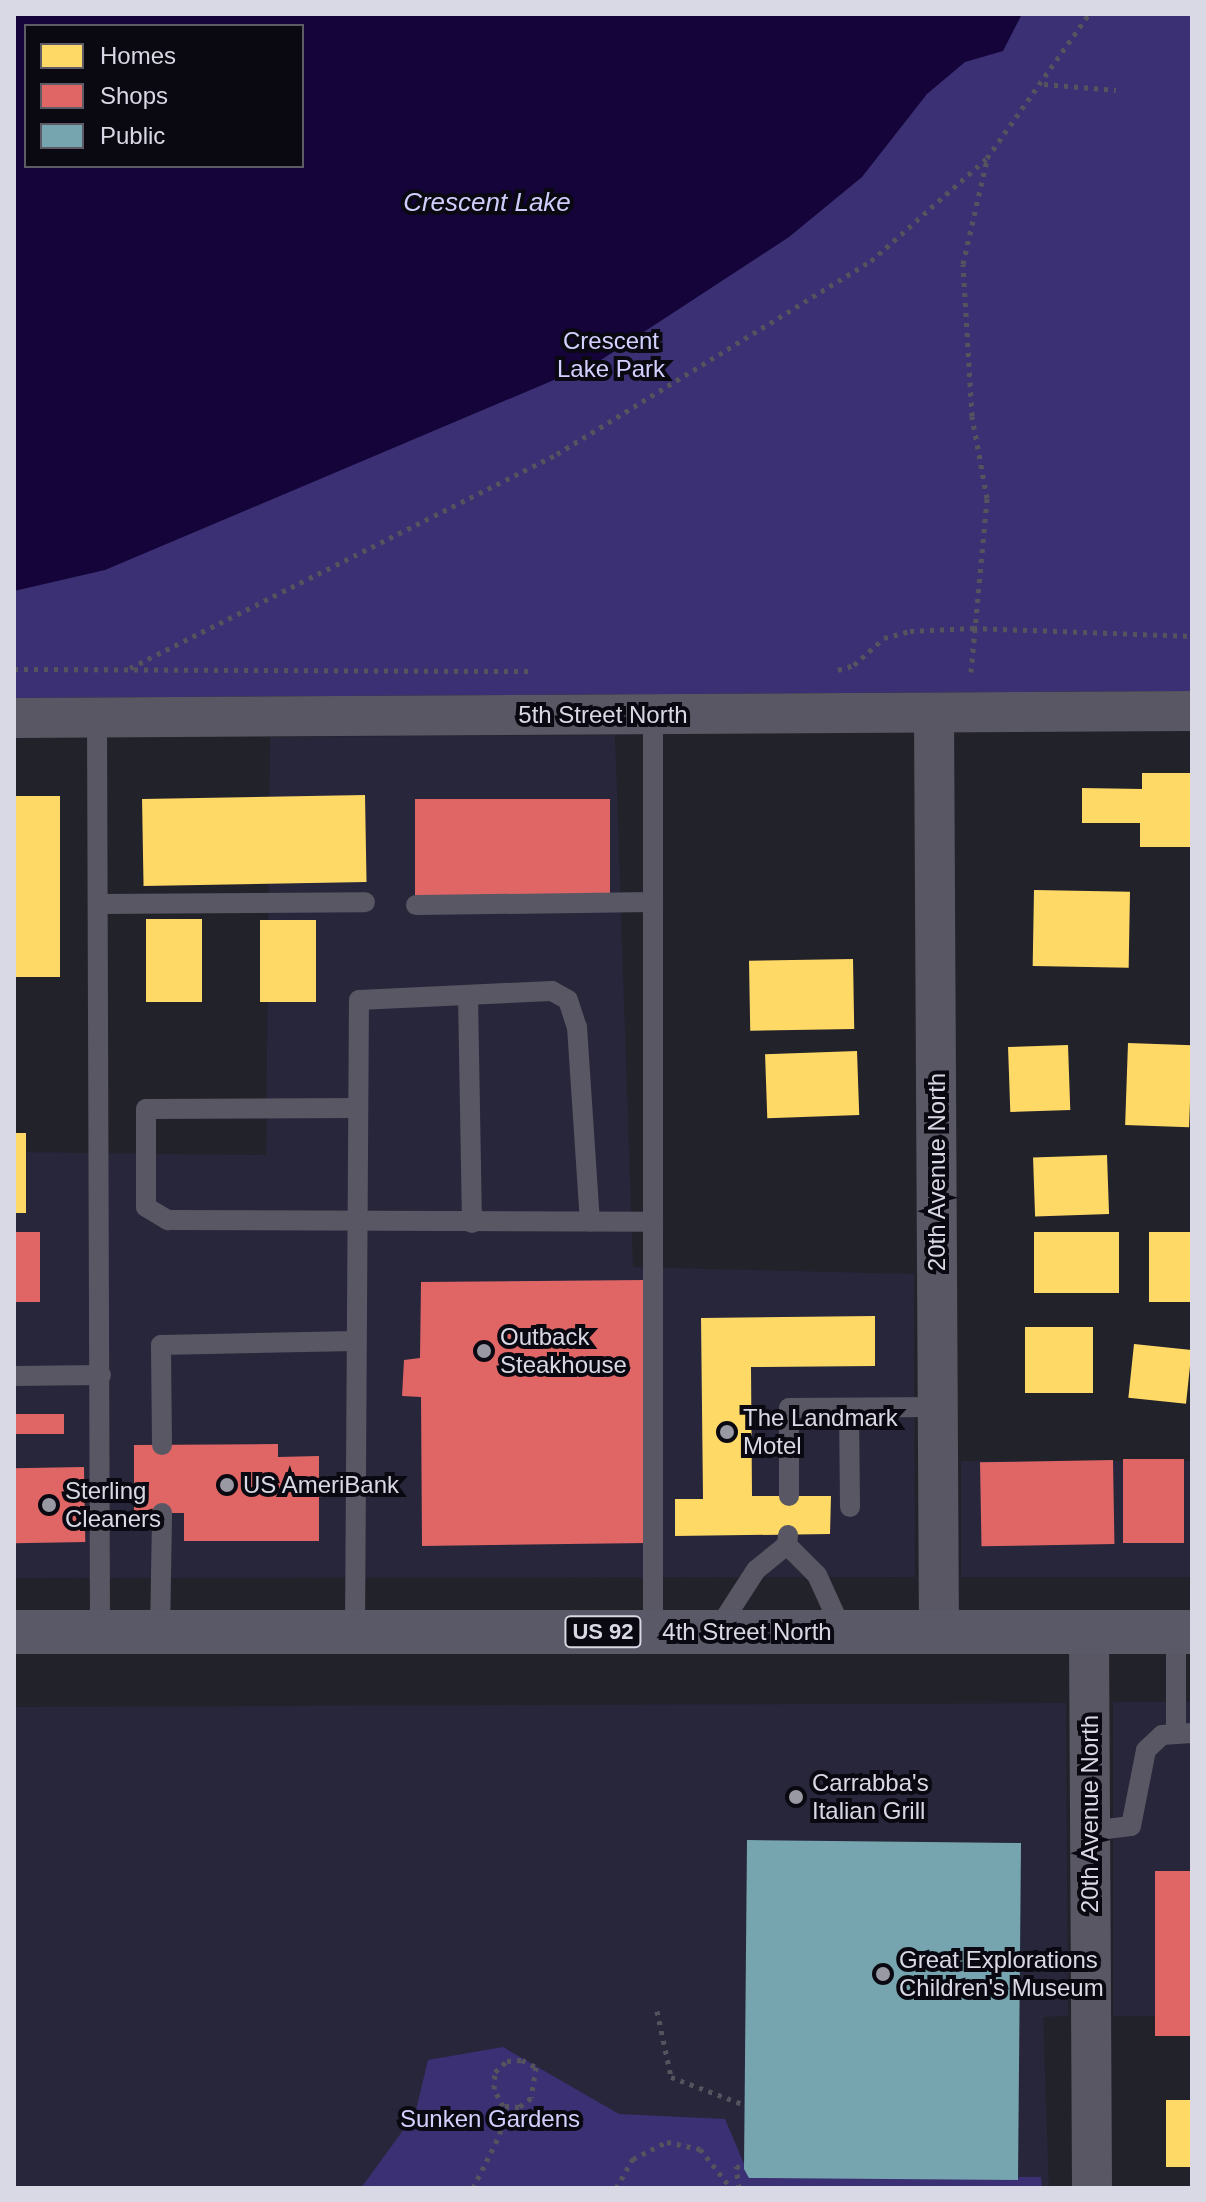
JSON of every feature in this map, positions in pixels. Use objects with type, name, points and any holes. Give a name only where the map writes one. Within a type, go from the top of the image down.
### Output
[{"type":"main road","name":"4th Street North","points":[[14,1632],[1184,1632]]},
{"type":"street","name":"5th Street North","points":[[14,718],[1192,711]]},
{"type":"street","name":"20th Avenue North","points":[[939,1632],[938,1407],[950,713]]},
{"type":"street","name":"20th Avenue North","points":[[1089,1632],[1092,2188]]},
{"type":"lane","points":[[653,714],[653,1632]]},
{"type":"lane","points":[[97,717],[100,1632]]},
{"type":"lane","points":[[98,904],[365,902]]},
{"type":"lane","points":[[416,905],[653,902]]},
{"type":"lane","points":[[355,1632],[359,1000],[552,991],[568,1000],[577,1027],[590,1222]]},
{"type":"lane","points":[[468,995],[472,1223]]},
{"type":"lane","points":[[358,1108],[146,1109],[146,1207],[168,1220],[653,1222]]},
{"type":"lane","points":[[162,1445],[161,1345],[356,1341]]},
{"type":"lane","points":[[14,1376],[101,1375]]},
{"type":"lane","points":[[789,1496],[789,1408],[938,1407]]},
{"type":"lane","points":[[849,1409],[850,1507]]},
{"type":"lane","points":[[160,1633],[162,1513]]},
{"type":"lane","points":[[716,1632],[756,1570],[788,1540],[817,1575],[843,1632]]},
{"type":"lane","points":[[1090,1831],[1131,1826],[1146,1750],[1158,1736],[1184,1733],[1184,1632]]},
{"type":"path","points":[[128,669],[570,447],[871,261],[987,158],[1044,84],[1089,14]]},
{"type":"path","points":[[1044,84],[1116,90]]},
{"type":"path","points":[[950,713],[973,628],[987,498],[972,416],[963,264],[987,158]]},
{"type":"path","points":[[828,674],[854,665],[884,638],[910,631],[973,628],[1192,636]]},
{"type":"path","points":[[14,669],[546,671]]},
{"type":"path","points":[[657,2011],[671,2077],[745,2105]]},
{"type":"path","points":[[473,2188],[500,2134],[503,2106],[494,2089],[495,2072],[507,2061],[522,2060],[536,2067],[531,2098],[519,2107],[503,2106]]},
{"type":"path","points":[[616,2188],[633,2159],[667,2142],[700,2149],[731,2188]]},
{"type":"path","points":[[739,2188],[736,2166],[744,2169]]},
{"type":"path","points":[[757,2188],[942,2188]]},
{"type":"shaded area","points":[[615,735],[633,1267],[914,1274],[915,1577],[14,1578],[14,1152],[266,1155],[270,737]]},
{"type":"shaded area","points":[[961,1461],[1192,1461],[1192,1577],[961,1577]]},
{"type":"shaded area","points":[[1113,1702],[1192,1702],[1192,2016],[1113,2016]]},
{"type":"shaded area","points":[[1066,1703],[1068,2016],[1043,2017],[1049,2188],[14,2188],[14,1707]]},
{"type":"green space","name":"Crescent Lake Park","points":[[14,14],[1192,14],[1192,691],[14,698]]},
{"type":"green space","name":"Sunken Gardens","points":[[503,2047],[619,2114],[725,2119],[750,2178],[1041,2177],[1042,2188],[361,2188],[415,2114],[428,2060]]},
{"type":"water","name":"Crescent Lake","points":[[14,14],[1022,14],[1003,51],[965,62],[927,94],[862,177],[789,237],[601,360],[105,570],[14,591]]},
{"type":"building: Homes","points":[[1142,773],[1192,773],[1192,847],[1140,847],[1140,823],[1082,823],[1082,788],[1142,789]]},
{"type":"building: Homes","points":[[365,795],[367,882],[144,886],[142,799]]},
{"type":"building: Homes","points":[[14,796],[60,796],[60,977],[14,977]]},
{"type":"building: Homes","points":[[1034,890],[1130,892],[1129,968],[1033,966]]},
{"type":"building: Homes","points":[[146,919],[202,919],[202,1002],[146,1002]]},
{"type":"building: Homes","points":[[260,920],[316,920],[316,1002],[260,1002]]},
{"type":"building: Homes","points":[[853,959],[854,1029],[750,1031],[749,961]]},
{"type":"building: Homes","points":[[1128,1043],[1192,1045],[1189,1127],[1125,1125]]},
{"type":"building: Homes","points":[[1068,1045],[1070,1110],[1010,1112],[1008,1047]]},
{"type":"building: Homes","points":[[857,1051],[859,1115],[767,1118],[765,1054]]},
{"type":"building: Homes","points":[[14,1133],[26,1133],[26,1213],[14,1213]]},
{"type":"building: Homes","points":[[1107,1155],[1109,1214],[1035,1217],[1033,1158]]},
{"type":"building: Homes","points":[[1034,1232],[1119,1232],[1119,1293],[1034,1293]]},
{"type":"building: Homes","points":[[1149,1232],[1192,1232],[1192,1302],[1149,1302]]},
{"type":"building: Homes","name":"The Landmark Motel","points":[[875,1316],[875,1366],[751,1367],[752,1496],[831,1496],[830,1534],[675,1536],[675,1499],[703,1499],[701,1318]]},
{"type":"building: Homes","points":[[1025,1327],[1093,1327],[1093,1393],[1025,1393]]},
{"type":"building: Homes","points":[[1134,1344],[1192,1350],[1186,1404],[1128,1398]]},
{"type":"building: Homes","points":[[1166,2100],[1192,2100],[1192,2167],[1166,2167]]},
{"type":"building: Shops","points":[[415,799],[610,799],[610,895],[415,895]]},
{"type":"building: Shops","points":[[14,1232],[40,1232],[40,1302],[14,1302]]},
{"type":"building: Shops","points":[[645,1280],[647,1543],[422,1546],[421,1397],[402,1396],[404,1360],[420,1358],[421,1282]]},
{"type":"building: Shops","name":"Sterling Cleaners","points":[[14,1414],[64,1414],[64,1434],[14,1434]]},
{"type":"building: Shops","name":"US AmeriBank","points":[[278,1444],[278,1457],[319,1456],[319,1541],[184,1541],[184,1513],[134,1513],[134,1445]]},
{"type":"building: Shops","points":[[1123,1459],[1184,1459],[1184,1543],[1123,1543]]},
{"type":"building: Shops","points":[[1113,1460],[1114,1544],[981,1546],[980,1462]]},
{"type":"building: Shops","name":"Sterling Cleaners","points":[[84,1467],[85,1542],[15,1543],[14,1468]]},
{"type":"building: Shops","points":[[1155,1871],[1192,1871],[1192,2036],[1155,2036]]},
{"type":"building: Public","name":"Great Explorations Children's Museum","points":[[747,1840],[1021,1843],[1018,2180],[749,2178],[744,2169]]},
{"type":"place","name":"Outback Steakhouse","points":[[484,1351]]},
{"type":"place","name":"The Landmark Motel","points":[[727,1432]]},
{"type":"place","name":"US AmeriBank","points":[[227,1485]]},
{"type":"place","name":"Sterling Cleaners","points":[[49,1505]]},
{"type":"place","name":"Carrabba's Italian Grill","points":[[796,1797]]},
{"type":"place","name":"Great Explorations Children's Museum","points":[[883,1974]]}]
